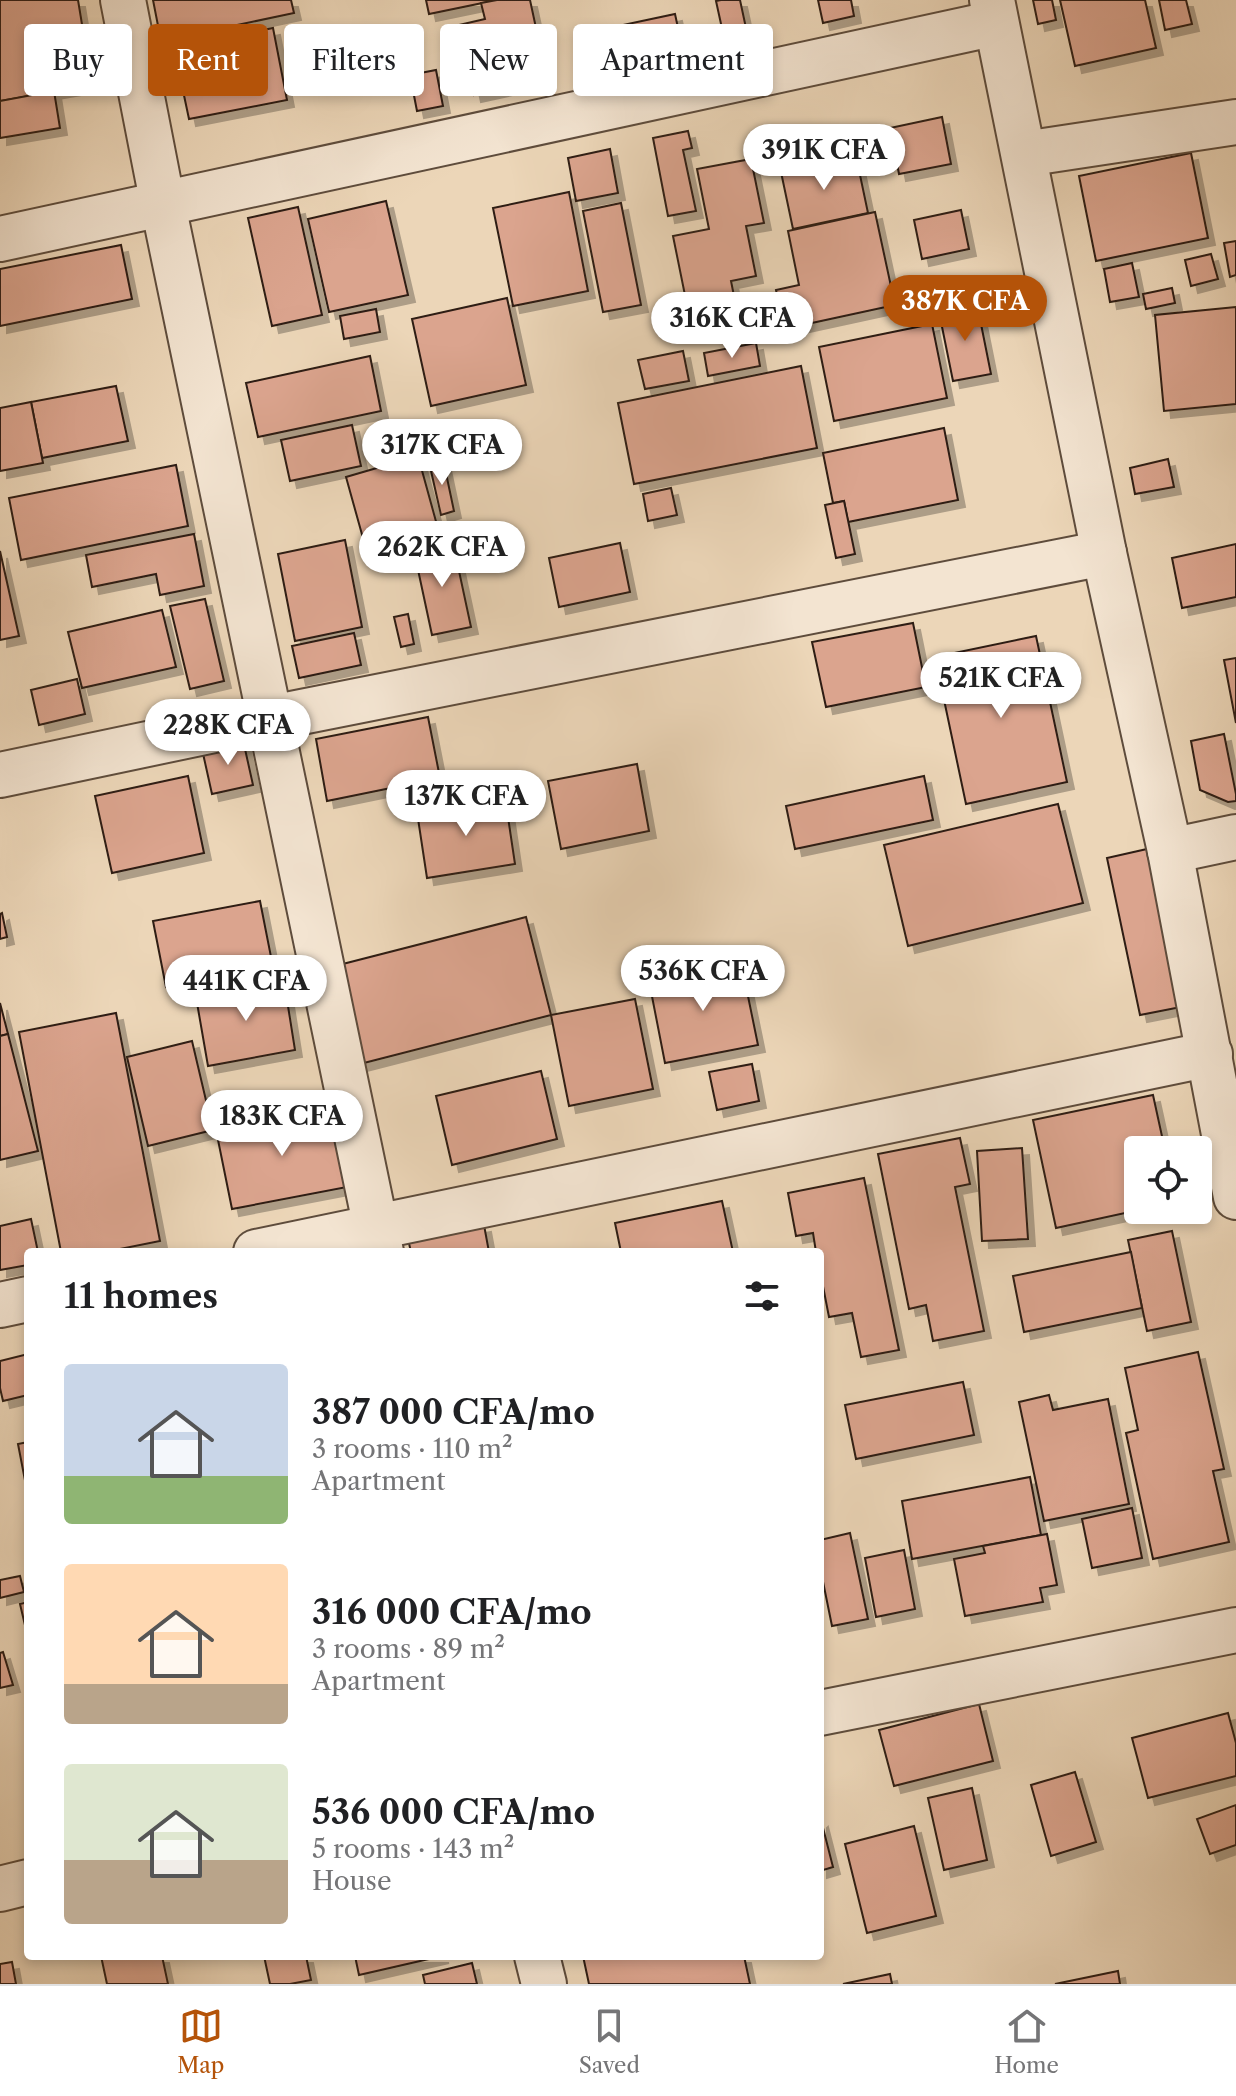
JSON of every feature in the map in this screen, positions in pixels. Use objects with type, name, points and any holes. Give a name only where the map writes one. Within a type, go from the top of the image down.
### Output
[{"type":"street","points":[[123,0],[378,1240]]},
{"type":"street","points":[[0,239],[163,205],[994,12],[1104,553],[1170,851],[1236,1197]]},
{"type":"street","points":[[1024,154],[1236,122]]},
{"type":"street","points":[[0,775],[271,718],[1104,553]]},
{"type":"street","points":[[1170,851],[1236,837]]},
{"type":"street","points":[[297,1248],[378,1240],[1210,1054]]},
{"type":"street","points":[[0,1305],[24,1300]]},
{"type":"street","points":[[824,1712],[1236,1630]]},
{"type":"street","points":[[0,1889],[24,1883]]},
{"type":"street","points":[[538,1960],[544,1984]]},
{"type":"building","points":[[0,0],[78,0],[82,24],[24,24],[24,96],[29,96],[0,101]]},
{"type":"building","points":[[153,0],[291,0],[294,13],[242,24],[158,24]]},
{"type":"building","points":[[426,0],[497,0],[429,14]]},
{"type":"building","points":[[530,0],[535,24],[463,24],[485,19],[481,3]]},
{"type":"building","points":[[740,0],[745,24],[721,24],[716,1]]},
{"type":"building","points":[[818,0],[851,0],[854,16],[823,23]]},
{"type":"building","points":[[1033,0],[1052,0],[1056,20],[1038,24]]},
{"type":"building","points":[[1060,0],[1145,0],[1156,48],[1075,66]]},
{"type":"building","points":[[1159,0],[1186,0],[1192,24],[1165,30]]},
{"type":"building","points":[[675,14],[677,24],[628,24]]},
{"type":"building","points":[[273,28],[287,100],[189,119],[184,96],[268,96],[268,29]]},
{"type":"building","points":[[436,70],[443,106],[417,111],[414,96],[424,96],[424,72]]},
{"type":"building","points":[[27,96],[55,96],[60,128],[0,138],[0,101]]},
{"type":"building","points":[[942,117],[951,164],[899,174],[890,128]]},
{"type":"building","points":[[688,131],[692,148],[683,150],[696,211],[668,216],[653,138]]},
{"type":"building","points":[[610,149],[618,193],[576,201],[568,158]]},
{"type":"building","points":[[1191,153],[1208,238],[1096,261],[1079,176]]},
{"type":"building","points":[[856,156],[868,213],[793,229],[781,172]]},
{"type":"building","points":[[751,159],[764,223],[746,226],[756,276],[731,281],[736,306],[689,315],[673,236],[709,229],[697,169]]},
{"type":"building","points":[[569,192],[588,291],[513,306],[493,208]]},
{"type":"building","points":[[386,201],[408,295],[329,312],[308,219]]},
{"type":"building","points":[[621,203],[641,305],[603,312],[583,211]]},
{"type":"building","points":[[298,207],[322,315],[272,326],[248,218]]},
{"type":"building","points":[[961,210],[969,249],[922,259],[914,220]]},
{"type":"building","points":[[875,212],[895,305],[784,329],[776,290],[799,285],[788,231]]},
{"type":"building","points":[[1236,241],[1236,275],[1230,277],[1224,243]]},
{"type":"building","points":[[121,245],[132,299],[0,326],[0,269]]},
{"type":"building","points":[[1211,254],[1218,279],[1191,286],[1185,260]]},
{"type":"building","points":[[1132,263],[1139,297],[1110,302],[1104,269]]},
{"type":"building","points":[[1172,288],[1175,303],[1146,309],[1143,294]]},
{"type":"building","points":[[507,298],[526,385],[431,406],[412,319]]},
{"type":"building","points":[[977,304],[991,374],[953,381],[939,312]]},
{"type":"building","points":[[1236,307],[1236,404],[1164,411],[1155,315]]},
{"type":"building","points":[[376,309],[380,332],[344,339],[340,316]]},
{"type":"building","points":[[932,324],[947,398],[834,421],[819,347]]},
{"type":"building","points":[[756,343],[760,366],[708,376],[704,353]]},
{"type":"building","points":[[683,351],[689,381],[645,389],[638,360]]},
{"type":"building","points":[[370,356],[381,411],[258,437],[246,383]]},
{"type":"building","points":[[801,366],[817,448],[634,484],[618,403]]},
{"type":"building","points":[[116,386],[128,441],[42,458],[31,402]]},
{"type":"building","points":[[31,402],[43,463],[0,471],[0,408]]},
{"type":"building","points":[[352,425],[361,466],[290,481],[281,440]]},
{"type":"building","points":[[944,428],[958,500],[848,522],[844,501],[833,503],[823,453]]},
{"type":"building","points":[[418,456],[440,536],[368,556],[346,477]]},
{"type":"building","points":[[443,459],[454,511],[441,515],[429,462]]},
{"type":"building","points":[[1168,459],[1174,487],[1135,494],[1130,468]]},
{"type":"building","points":[[176,465],[188,526],[21,560],[9,498]]},
{"type":"building","points":[[671,488],[677,515],[648,521],[643,494]]},
{"type":"building","points":[[844,501],[855,554],[836,558],[825,505]]},
{"type":"building","points":[[194,534],[204,586],[160,595],[156,574],[92,587],[86,555]]},
{"type":"building","points":[[345,540],[362,627],[295,641],[278,554]]},
{"type":"building","points":[[453,543],[471,627],[432,635],[414,551]]},
{"type":"building","points":[[620,543],[630,592],[559,607],[549,558]]},
{"type":"building","points":[[1236,544],[1236,597],[1182,608],[1172,558]]},
{"type":"building","points":[[0,551],[19,636],[0,640]]},
{"type":"building","points":[[205,599],[224,681],[190,689],[170,606]]},
{"type":"building","points":[[162,610],[176,667],[82,688],[68,632]]},
{"type":"building","points":[[408,614],[414,644],[401,647],[394,617]]},
{"type":"building","points":[[913,623],[926,687],[826,707],[812,642]]},
{"type":"building","points":[[354,633],[361,665],[299,678],[292,646]]},
{"type":"building","points":[[1036,636],[1067,782],[966,804],[935,657]]},
{"type":"building","points":[[1236,658],[1236,723],[1224,660]]},
{"type":"building","points":[[77,679],[85,714],[39,725],[31,690]]},
{"type":"building","points":[[428,717],[440,778],[327,801],[316,739]]},
{"type":"building","points":[[1224,734],[1236,794],[1236,801],[1228,802],[1200,790],[1191,741]]},
{"type":"building","points":[[243,740],[253,785],[212,794],[202,749]]},
{"type":"building","points":[[637,764],[649,831],[561,849],[548,781]]},
{"type":"building","points":[[188,776],[204,853],[112,873],[95,796]]},
{"type":"building","points":[[924,776],[933,820],[795,849],[786,806]]},
{"type":"building","points":[[505,797],[515,864],[427,878],[417,812]]},
{"type":"building","points":[[1058,804],[1083,903],[908,946],[884,845]]},
{"type":"building","points":[[1147,849],[1181,1007],[1140,1015],[1107,858]]},
{"type":"building","points":[[260,901],[273,967],[166,987],[153,921]]},
{"type":"building","points":[[0,914],[7,937],[0,939]]},
{"type":"building","points":[[526,917],[551,1015],[356,1065],[331,967]]},
{"type":"building","points":[[741,962],[758,1045],[665,1063],[649,981]]},
{"type":"building","points":[[284,981],[295,1050],[208,1066],[196,997]]},
{"type":"building","points":[[635,999],[653,1089],[569,1106],[551,1015]]},
{"type":"building","points":[[0,1003],[8,1034],[0,1036]]},
{"type":"building","points":[[116,1013],[160,1241],[125,1248],[60,1248],[19,1032]]},
{"type":"building","points":[[8,1034],[38,1151],[0,1160],[0,1036]]},
{"type":"building","points":[[192,1041],[213,1130],[148,1146],[127,1057]]},
{"type":"building","points":[[752,1064],[759,1101],[717,1110],[709,1072]]},
{"type":"building","points":[[541,1071],[557,1139],[452,1165],[436,1096]]},
{"type":"building","points":[[1153,1095],[1162,1136],[1124,1136],[1124,1213],[1056,1228],[1033,1120]]},
{"type":"building","points":[[332,1107],[347,1187],[232,1209],[216,1130]]},
{"type":"building","points":[[960,1138],[970,1184],[955,1187],[984,1331],[933,1341],[926,1305],[909,1309],[878,1154]]},
{"type":"building","points":[[1022,1148],[1028,1239],[982,1241],[977,1151]]},
{"type":"building","points":[[864,1178],[899,1350],[861,1357],[852,1313],[829,1317],[824,1291],[824,1248],[815,1248],[813,1233],[796,1236],[788,1193]]},
{"type":"building","points":[[722,1201],[732,1248],[620,1248],[615,1223]]},
{"type":"building","points":[[31,1219],[37,1248],[24,1248],[24,1266],[0,1270],[0,1226]]},
{"type":"building","points":[[484,1225],[488,1248],[410,1248],[408,1239]]},
{"type":"building","points":[[1172,1231],[1191,1322],[1147,1331],[1128,1240]]},
{"type":"building","points":[[1131,1252],[1142,1308],[1024,1332],[1013,1276]]},
{"type":"building","points":[[1198,1352],[1224,1469],[1213,1471],[1229,1542],[1153,1559],[1126,1433],[1138,1430],[1125,1368]]},
{"type":"building","points":[[24,1355],[24,1396],[3,1401],[0,1361]]},
{"type":"building","points":[[963,1382],[974,1435],[856,1459],[845,1405]]},
{"type":"building","points":[[1049,1395],[1053,1410],[1108,1399],[1129,1504],[1044,1521],[1019,1402]]},
{"type":"building","points":[[24,1443],[24,1475],[18,1444]]},
{"type":"building","points":[[1030,1477],[1041,1535],[912,1559],[902,1501]]},
{"type":"building","points":[[1132,1508],[1142,1558],[1092,1568],[1082,1519]]},
{"type":"building","points":[[850,1533],[868,1619],[832,1626],[824,1587],[824,1539]]},
{"type":"building","points":[[1047,1534],[1057,1585],[1040,1588],[1043,1602],[965,1616],[954,1559],[985,1553],[983,1546]]},
{"type":"building","points":[[904,1550],[915,1609],[876,1617],[865,1558]]},
{"type":"building","points":[[20,1576],[24,1592],[0,1598],[0,1580]]},
{"type":"building","points":[[3,1652],[13,1685],[0,1688],[0,1653]]},
{"type":"building","points":[[979,1704],[993,1761],[894,1786],[879,1730]]},
{"type":"building","points":[[1228,1713],[1236,1743],[1236,1776],[1148,1798],[1132,1738]]},
{"type":"building","points":[[1075,1772],[1096,1842],[1051,1856],[1031,1785]]},
{"type":"building","points":[[972,1788],[987,1860],[944,1870],[928,1798]]},
{"type":"building","points":[[1236,1805],[1236,1845],[1210,1854],[1197,1819]]},
{"type":"building","points":[[914,1826],[936,1916],[867,1933],[845,1844]]},
{"type":"building","points":[[824,1832],[833,1867],[824,1870]]},
{"type":"building","points":[[102,1960],[163,1960],[168,1984],[107,1984]]},
{"type":"building","points":[[265,1960],[307,1960],[311,1980],[270,1984]]},
{"type":"building","points":[[356,1960],[425,1960],[359,1975]]},
{"type":"building","points":[[584,1960],[745,1960],[750,1984],[589,1984]]},
{"type":"building","points":[[12,1962],[16,1984],[0,1984],[0,1964]]},
{"type":"building","points":[[472,1963],[477,1984],[425,1984],[423,1975]]},
{"type":"building","points":[[1118,1971],[1120,1984],[1055,1984]]},
{"type":"building","points":[[890,1974],[892,1984],[843,1984]]}]
